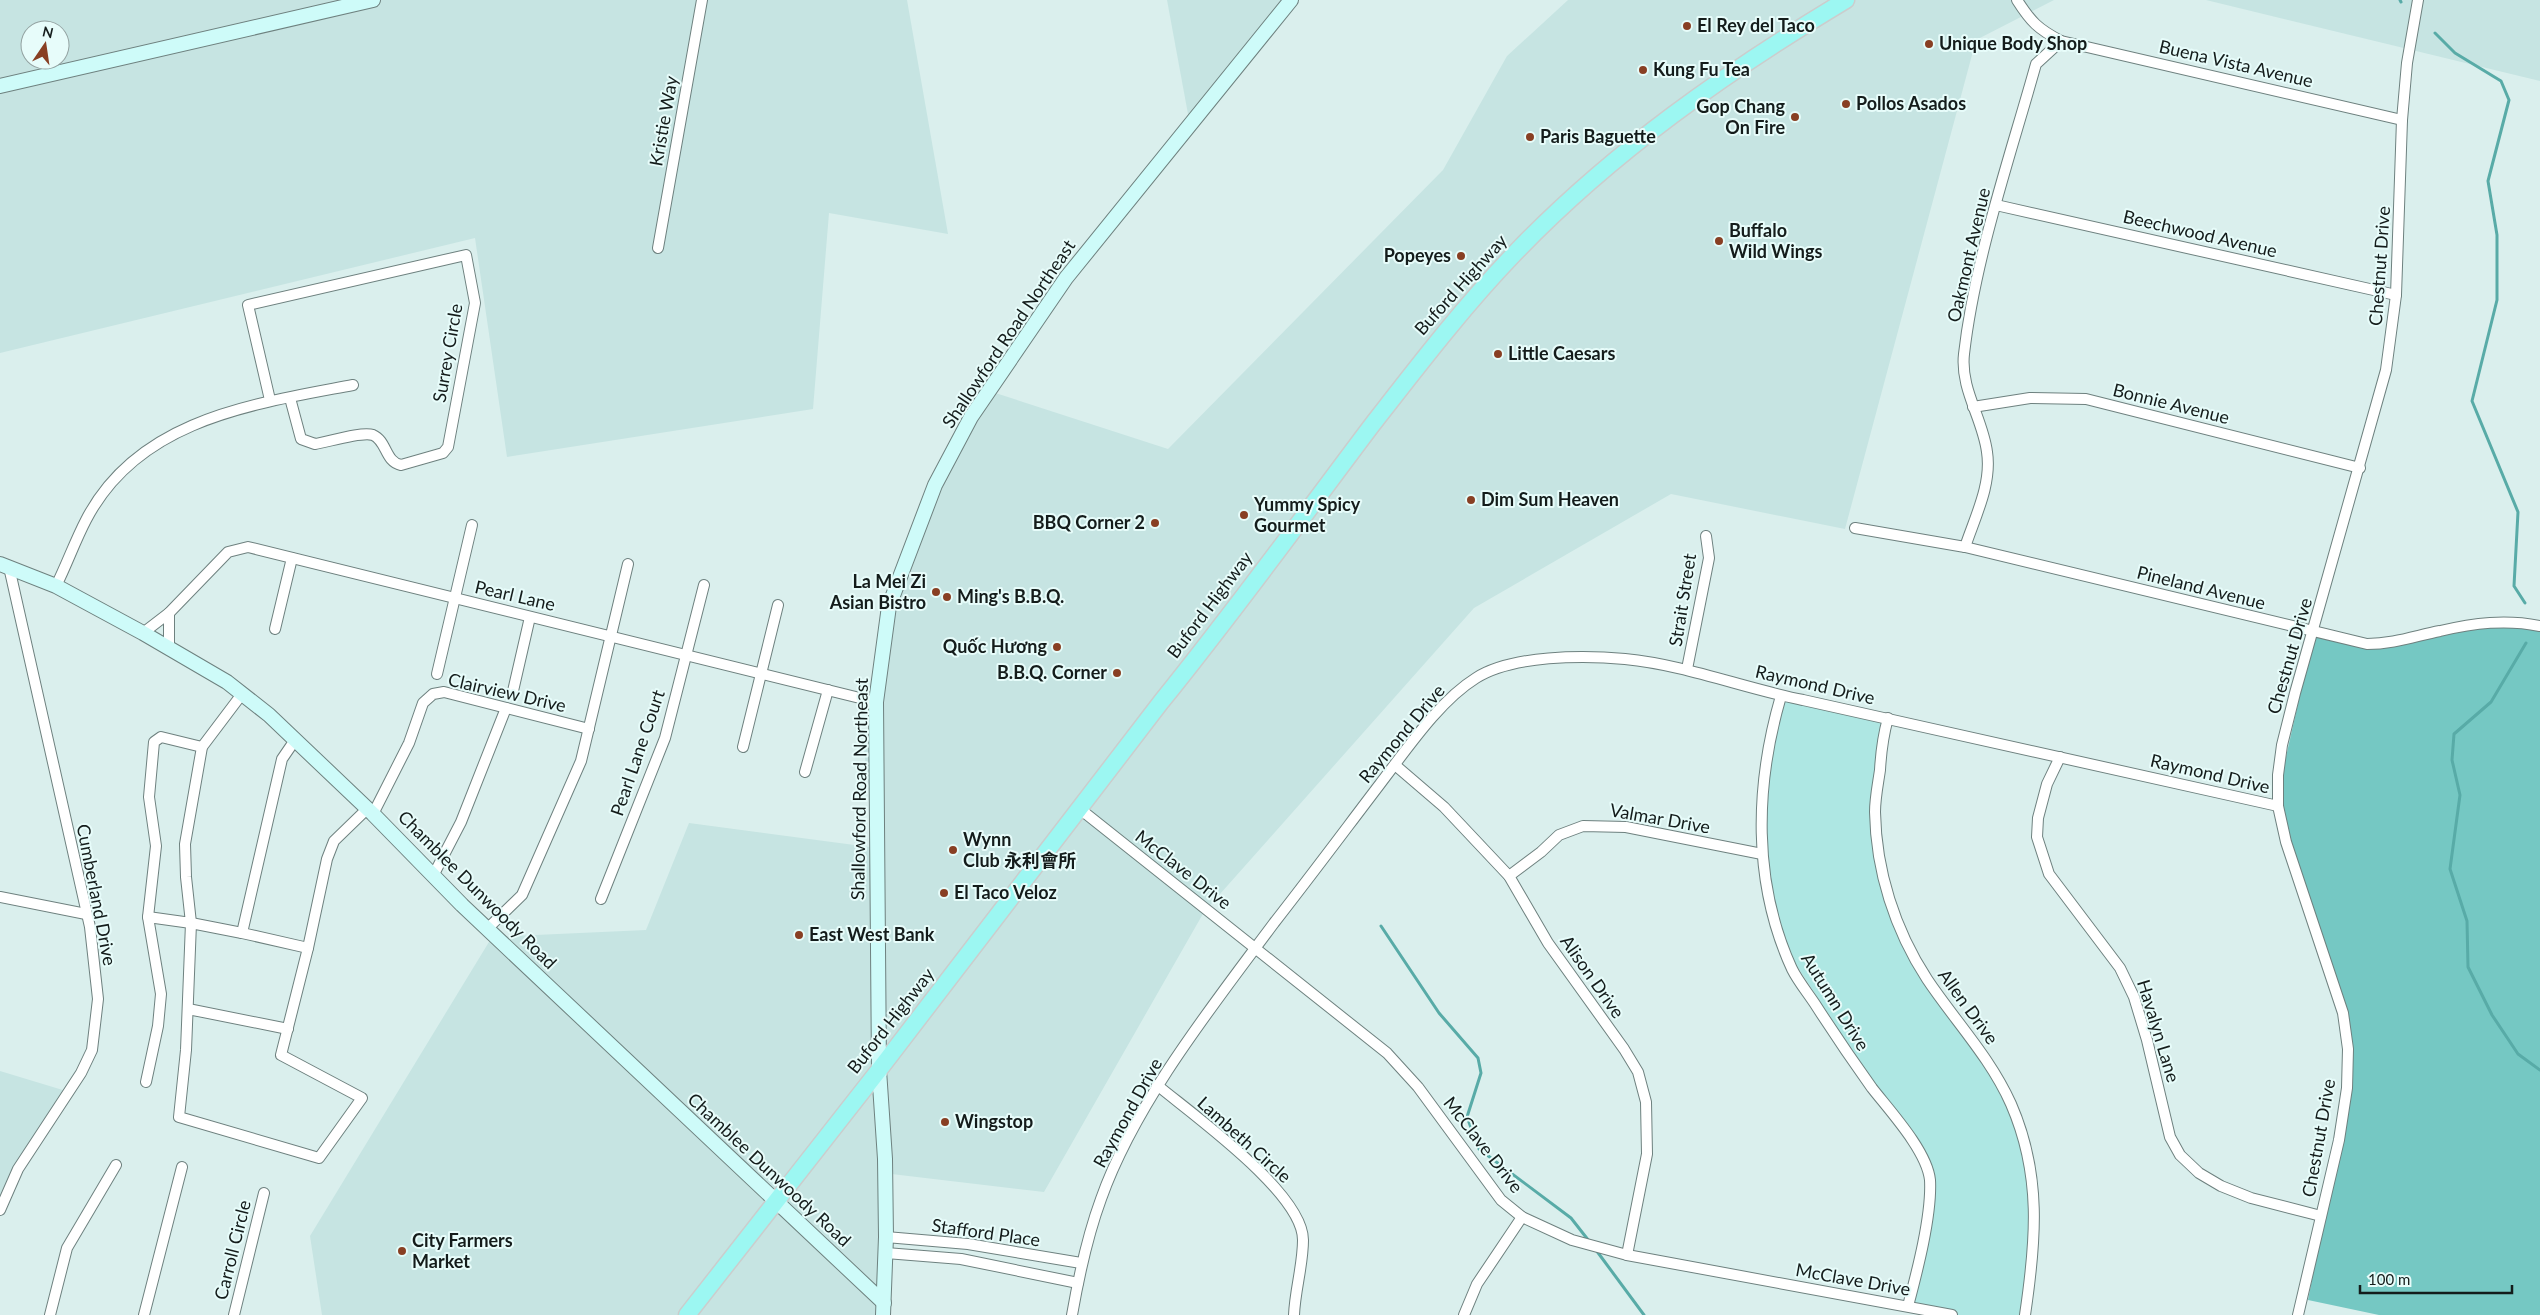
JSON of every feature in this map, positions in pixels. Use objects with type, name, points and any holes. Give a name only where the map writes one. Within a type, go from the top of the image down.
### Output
[{"type":"main road","name":"Buford Highway","points":[[687,1315],[1205,648],[1278,547],[1423,358],[1456,318],[1516,253],[1598,174],[1662,122],[1732,72],[1846,0]]},
{"type":"street","points":[[0,86],[373,0]]},
{"type":"street","name":"Kristie Way","points":[[658,248],[702,0]]},
{"type":"street","name":"Shallowford Road Northeast","points":[[883,1309],[886,1237],[885,1159],[879,1070],[876,702],[890,606],[901,570],[935,485],[971,417],[1066,278],[1291,0]]},
{"type":"street","points":[[2017,0],[2030,20],[2040,29],[2061,41]]},
{"type":"street","name":"Chestnut Drive","points":[[2298,1315],[2344,1106],[2347,1088],[2348,1049],[2343,1013],[2286,842],[2278,806],[2278,775],[2282,745],[2386,370],[2396,295],[2402,120],[2407,62],[2418,0]]},
{"type":"street","name":"Buena Vista Avenue","points":[[2061,41],[2402,120]]},
{"type":"street","name":"Oakmont Avenue","points":[[1965,547],[1988,478],[1987,452],[1967,390],[1964,355],[1979,272],[2036,64],[2061,41]]},
{"type":"street","name":"Beechwood Avenue","points":[[1996,206],[2396,295]]},
{"type":"street","name":"Surrey Circle","points":[[270,400],[248,305],[466,255],[475,303],[448,447],[443,453],[401,465],[394,464],[380,440],[367,434],[315,444],[308,442],[301,439],[290,398]]},
{"type":"street","points":[[56,586],[86,519],[108,488],[138,456],[182,428],[270,400],[290,398],[353,385]]},
{"type":"street","name":"Bonnie Avenue","points":[[1973,407],[2030,398],[2086,399],[2360,468]]},
{"type":"street","points":[[437,674],[472,525]]},
{"type":"street","name":"Pineland Avenue","points":[[1855,528],[1965,547],[2367,644],[2389,644],[2440,630],[2499,621],[2540,626]]},
{"type":"street","name":"Strait Street","points":[[1688,669],[1709,558],[1706,536]]},
{"type":"street","name":"Pearl Lane","points":[[144,633],[169,613],[228,552],[248,547],[876,702]]},
{"type":"street","points":[[275,629],[292,558]]},
{"type":"street","points":[[487,929],[522,895],[581,761],[628,564]]},
{"type":"street","name":"Chamblee Dunwoody Road","points":[[4,565],[56,586],[169,647],[227,682],[269,716],[370,811],[487,929],[775,1202],[883,1309]]},
{"type":"street","name":"Cumberland Drive","points":[[0,1210],[18,1169],[82,1073],[92,1050],[98,998],[90,927],[4,565]]},
{"type":"street","name":"Pearl Lane Court","points":[[601,899],[665,738],[704,585]]},
{"type":"street","points":[[743,747],[778,605]]},
{"type":"street","points":[[169,613],[169,647]]},
{"type":"street","points":[[513,691],[530,617]]},
{"type":"street","name":"Raymond Drive","points":[[1072,1315],[1081,1263],[1105,1188],[1120,1155],[1158,1085],[1256,948],[1425,726],[1458,692],[1477,678],[1498,668],[1551,658],[1594,657],[1688,669],[1781,696],[1888,718],[2278,806]]},
{"type":"street","points":[[805,772],[828,690]]},
{"type":"street","name":"Clairview Drive","points":[[188,1009],[178,1117],[319,1158],[362,1098],[281,1055],[308,948],[327,859],[334,842],[370,811],[409,743],[423,703],[433,694],[444,692],[589,729]]},
{"type":"street","points":[[242,694],[199,746],[185,844],[186,877],[191,923],[188,1009],[288,1029]]},
{"type":"street","name":"Autumn Drive","points":[[1781,696],[1769,736],[1761,800],[1764,879],[1772,913],[1792,969],[1844,1049],[1923,1158],[1930,1179],[1928,1209],[1908,1306]]},
{"type":"street","points":[[434,874],[461,822],[506,708]]},
{"type":"street","name":"Allen Drive","points":[[1888,718],[1883,733],[1875,812],[1890,906],[1906,943],[1927,979],[1988,1060],[2011,1104],[2022,1135],[2033,1180],[2036,1224],[2034,1260],[2025,1315]]},
{"type":"street","points":[[146,1082],[158,1026],[161,994],[148,917],[156,846],[149,797],[154,742],[161,737],[199,746]]},
{"type":"street","points":[[242,932],[282,759],[294,740]]},
{"type":"street","name":"Havalyn Lane","points":[[2060,757],[2047,784],[2038,818],[2037,837],[2049,874],[2120,968],[2130,989],[2147,1040],[2170,1137],[2180,1155],[2199,1173],[2221,1186],[2251,1198],[2321,1216]]},
{"type":"street","name":"Alison Drive","points":[[1395,765],[1444,807],[1509,876],[1548,943],[1624,1049],[1638,1072],[1646,1102],[1647,1154],[1627,1255]]},
{"type":"street","name":"McClave Drive","points":[[1080,809],[1387,1053],[1418,1087],[1501,1200],[1522,1216],[1572,1240],[1627,1255],[1952,1315]]},
{"type":"street","name":"Valmar Drive","points":[[1509,876],[1541,852],[1559,835],[1583,826],[1626,827],[1762,854]]},
{"type":"street","points":[[0,897],[86,914]]},
{"type":"street","points":[[148,917],[242,932],[308,948]]},
{"type":"street","name":"Lambeth Circle","points":[[1158,1085],[1268,1178],[1288,1201],[1299,1220],[1303,1239],[1294,1315]]},
{"type":"street","points":[[50,1315],[67,1248],[116,1165]]},
{"type":"street","points":[[144,1315],[182,1167]]},
{"type":"street","name":"Carroll Circle","points":[[234,1315],[264,1193]]},
{"type":"street","points":[[1464,1315],[1476,1284],[1522,1216]]},
{"type":"street","name":"Stafford Place","points":[[886,1237],[968,1244],[1081,1263]]},
{"type":"street","name":"Stafford Place","points":[[886,1253],[961,1259],[1078,1283]]},
{"type":"shaded area","points":[[0,0],[907,0],[948,234],[829,213],[813,409],[507,457],[475,238],[0,353]]},
{"type":"shaded area","points":[[1167,0],[1296,0],[1190,125]]},
{"type":"shaded area","points":[[1568,0],[2054,0],[1976,40],[1845,529],[1671,494],[1474,608],[1204,912],[1044,1192],[883,1173],[883,1315],[322,1315],[310,1236],[492,937],[646,930],[689,823],[877,848],[864,751],[896,587],[983,389],[1168,449],[1443,170],[1507,56]]},
{"type":"shaded area","points":[[2206,0],[2540,0],[2540,81]]},
{"type":"shaded area","points":[[2469,625],[2540,629],[2540,1315],[2379,1315],[2308,1300],[2341,1131],[2349,1045],[2274,810],[2302,686],[2309,629],[2381,646]]},
{"type":"shaded area","points":[[1780,696],[1887,719],[1875,812],[1887,894],[1924,978],[2015,1108],[2031,1171],[2026,1315],[1950,1315],[1911,1307],[1930,1201],[1924,1161],[1778,937],[1759,843]]},
{"type":"shaded area","points":[[0,1071],[66,1091],[0,1212]]},
{"type":"waterway","points":[[2435,33],[2455,53],[2501,81],[2509,100],[2488,181],[2497,235],[2497,300],[2472,401],[2518,512],[2514,586],[2525,603]]},
{"type":"waterway","points":[[2526,643],[2491,702],[2454,734],[2452,760],[2460,795],[2450,869],[2467,921],[2468,967],[2492,1015],[2518,1054],[2540,1070]]},
{"type":"waterway","points":[[1381,926],[1439,1013],[1478,1058],[1481,1073],[1467,1117],[1479,1149],[1571,1218],[1589,1241]]},
{"type":"waterway","points":[[1596,1250],[1644,1315]]},
{"type":"place","name":"El Rey del Taco","points":[[1687,26]]},
{"type":"place","name":"Unique Body Shop","points":[[1929,44]]},
{"type":"place","name":"Kung Fu Tea","points":[[1643,70]]},
{"type":"place","name":"Pollos Asados","points":[[1846,104]]},
{"type":"place","name":"Gop Chang On Fire","points":[[1795,117]]},
{"type":"place","name":"Paris Baguette","points":[[1530,137]]},
{"type":"place","name":"Buffalo Wild Wings","points":[[1719,241]]},
{"type":"place","name":"Popeyes","points":[[1461,256]]},
{"type":"place","name":"Little Caesars","points":[[1498,354]]},
{"type":"place","name":"Dim Sum Heaven","points":[[1471,500]]},
{"type":"place","name":"Yummy Spicy Gourmet","points":[[1244,515]]},
{"type":"place","name":"BBQ Corner 2","points":[[1155,523]]},
{"type":"place","name":"La Mei Zi Asian Bistro","points":[[936,592]]},
{"type":"place","name":"Ming's B.B.Q.","points":[[947,597]]},
{"type":"place","name":"Quốc Hương","points":[[1057,647]]},
{"type":"place","name":"B.B.Q. Corner","points":[[1117,673]]},
{"type":"place","name":"Wynn Club 永利會所","points":[[953,850]]},
{"type":"place","name":"El Taco Veloz","points":[[944,893]]},
{"type":"place","name":"East West Bank","points":[[799,935]]},
{"type":"place","name":"Wingstop","points":[[945,1122]]},
{"type":"place","name":"City Farmers Market","points":[[402,1251]]}]
